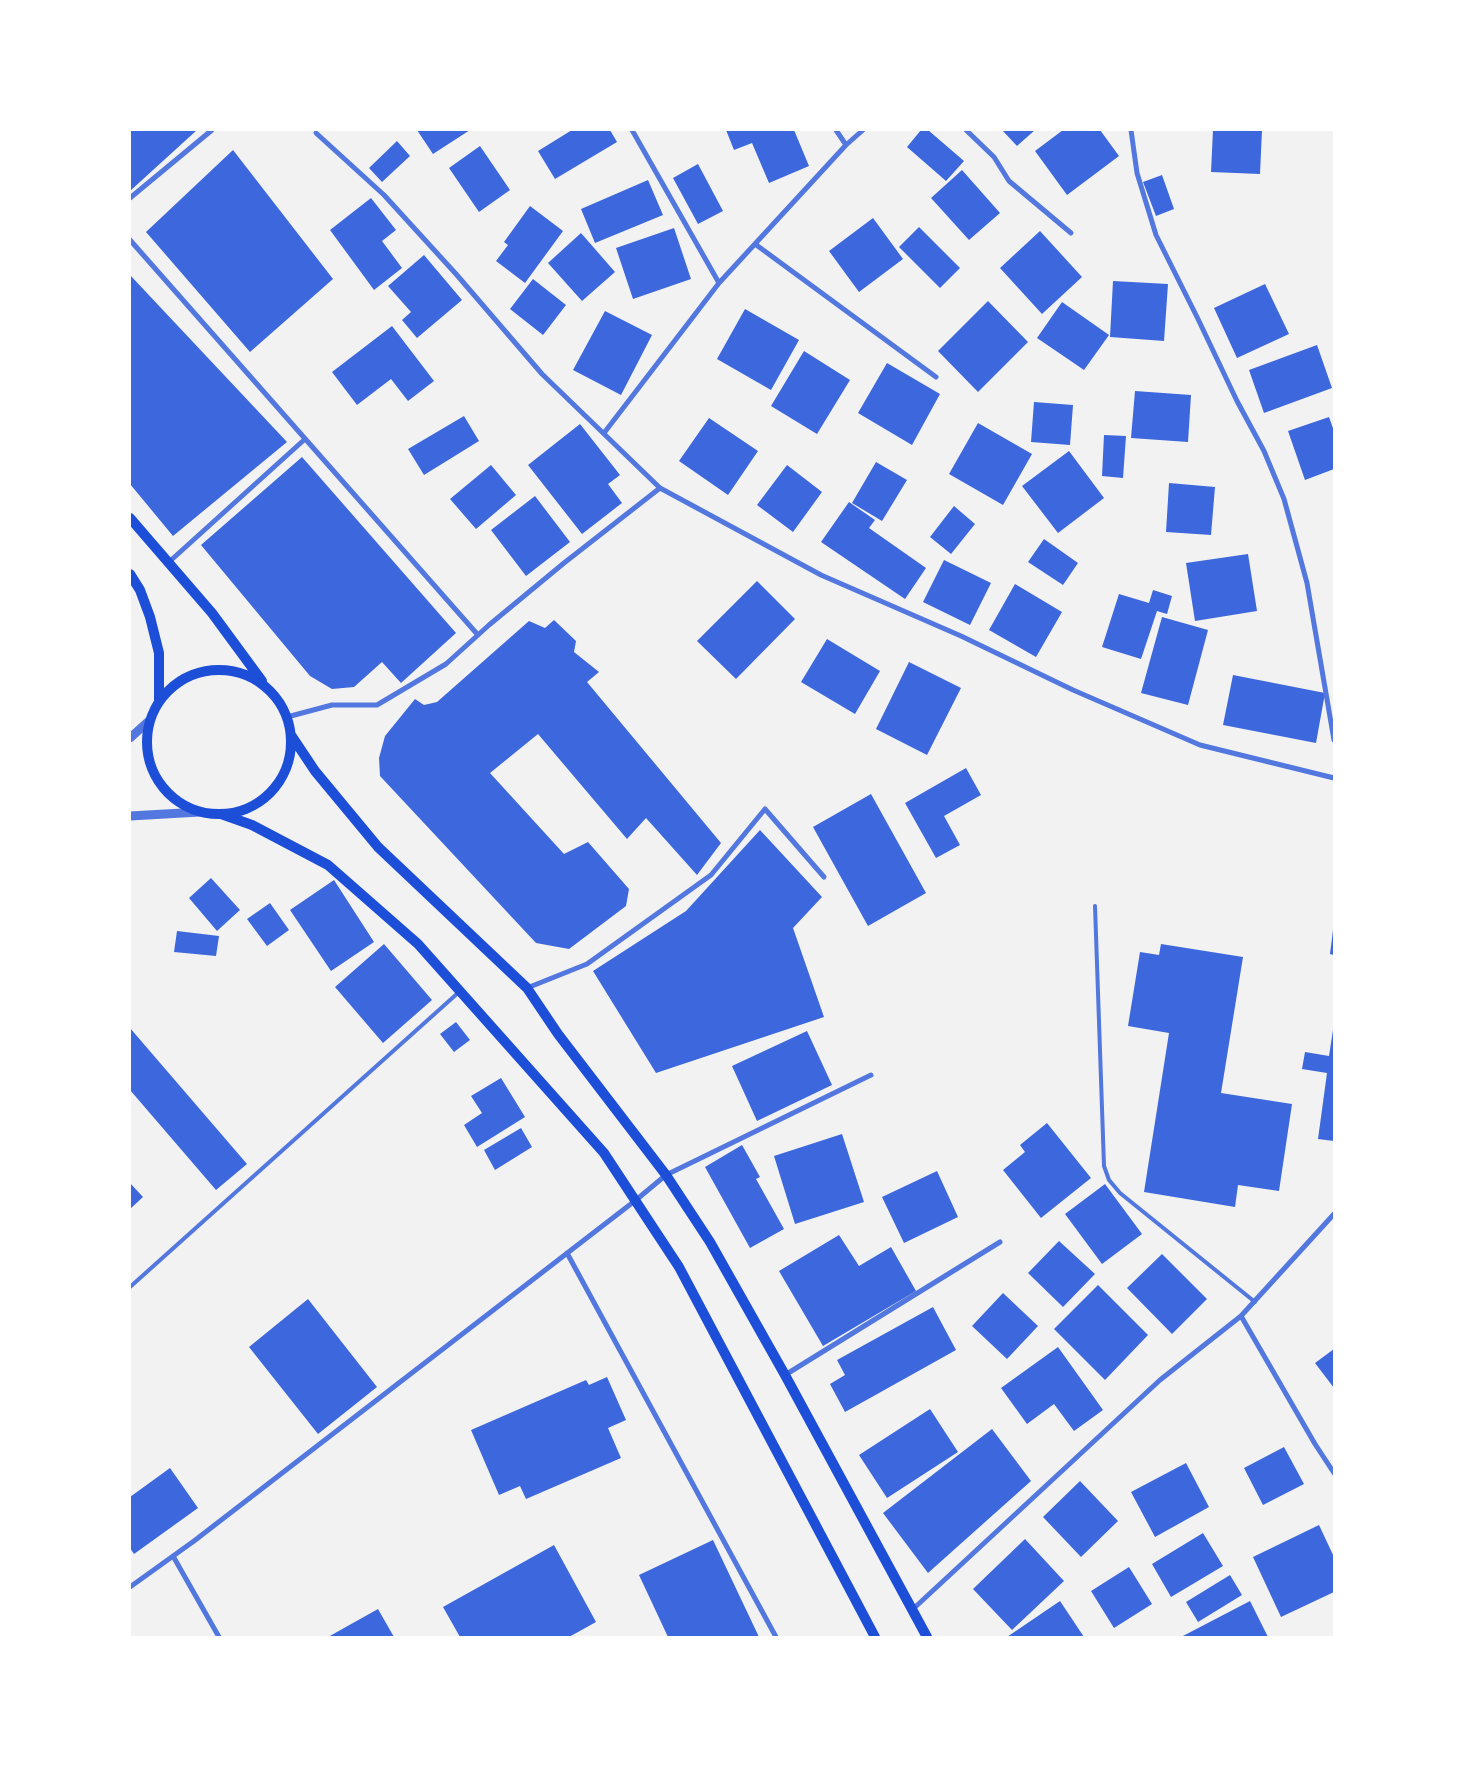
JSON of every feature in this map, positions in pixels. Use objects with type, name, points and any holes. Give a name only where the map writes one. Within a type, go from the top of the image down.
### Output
[{"type":"main road","points":[[130,518],[170,562],[212,613],[278,700],[287,717],[291,735],[290,755],[284,773],[273,790],[258,803],[240,811],[221,814]]},
{"type":"main road","points":[[130,574],[140,590],[150,617],[159,653],[159,701]]},
{"type":"main road","points":[[266,686],[248,675],[229,670],[209,670],[190,675],[172,686],[159,701],[150,720],[146,739],[149,759],[156,777],[167,792],[183,804],[200,812],[221,814],[252,825],[328,865],[418,944],[604,1153],[680,1266],[875,1637]]},
{"type":"main road","points":[[291,735],[315,771],[378,847],[527,988],[558,1034],[666,1175],[710,1242],[785,1375],[926,1637]]},
{"type":"street","points":[[130,198],[212,130]]},
{"type":"street","points":[[632,130],[719,283]]},
{"type":"street","points":[[836,130],[846,145]]},
{"type":"street","points":[[604,433],[719,283],[846,145],[863,130]]},
{"type":"street","points":[[966,130],[994,157],[1008,181],[1071,233]]},
{"type":"street","points":[[1131,130],[1137,173],[1156,235],[1237,401],[1264,451],[1284,498],[1307,582],[1334,740]]},
{"type":"street","points":[[316,133],[384,195],[456,274],[542,374],[660,488],[821,575],[961,636],[1073,690],[1200,745],[1334,778]]},
{"type":"street","points":[[130,240],[478,635]]},
{"type":"street","points":[[755,244],[936,377]]},
{"type":"street","points":[[170,562],[305,440]]},
{"type":"street","points":[[287,717],[332,705],[377,705],[446,664],[564,563],[660,488]]},
{"type":"street","points":[[130,738],[150,720]]},
{"type":"street","points":[[527,988],[587,964],[711,875],[765,809],[824,877]]},
{"type":"street","points":[[130,816],[200,812]]},
{"type":"street","points":[[130,1587],[566,1254],[666,1175],[871,1075]]},
{"type":"street","points":[[912,1610],[1160,1380],[1241,1316],[1334,1214]]},
{"type":"street","points":[[785,1375],[1000,1242]]},
{"type":"street","points":[[566,1254],[776,1637]]},
{"type":"street","points":[[1241,1316],[1315,1444],[1334,1473]]},
{"type":"street","points":[[173,1556],[219,1637]]},
{"type":"lane","points":[[1095,906],[1104,1166],[1109,1180],[1120,1193],[1255,1302]]},
{"type":"lane","points":[[130,1287],[461,991]]},
{"type":"building","points":[[130,130],[197,130],[130,191]]},
{"type":"building","points":[[417,130],[470,130],[433,154]]},
{"type":"building","points":[[572,130],[610,130],[617,142],[555,179],[538,151]]},
{"type":"building","points":[[726,130],[794,130],[809,166],[769,183],[752,143],[734,150]]},
{"type":"building","points":[[921,130],[928,130],[964,161],[946,181],[907,147]]},
{"type":"building","points":[[1002,130],[1035,130],[1017,146]]},
{"type":"building","points":[[1063,130],[1100,130],[1119,156],[1067,195],[1035,151]]},
{"type":"building","points":[[1213,130],[1262,130],[1260,174],[1211,172]]},
{"type":"building","points":[[397,141],[410,156],[382,182],[369,168]]},
{"type":"building","points":[[480,146],[510,190],[479,212],[449,168]]},
{"type":"building","points":[[233,150],[333,279],[250,352],[146,232]]},
{"type":"building","points":[[698,164],[723,211],[698,224],[673,178]]},
{"type":"building","points":[[962,170],[1000,213],[969,240],[931,198]]},
{"type":"building","points":[[1162,175],[1174,209],[1156,216],[1143,182]]},
{"type":"building","points":[[648,180],[663,215],[595,243],[581,209]]},
{"type":"building","points":[[371,198],[396,230],[382,241],[402,268],[374,290],[330,230]]},
{"type":"building","points":[[530,206],[563,231],[525,283],[496,261],[508,245],[504,242]]},
{"type":"building","points":[[873,218],[903,259],[859,292],[829,251]]},
{"type":"building","points":[[919,227],[960,268],[940,288],[899,247]]},
{"type":"building","points":[[674,228],[691,279],[633,299],[616,248]]},
{"type":"building","points":[[1040,231],[1082,277],[1042,314],[1000,268]]},
{"type":"building","points":[[581,233],[615,272],[582,301],[548,263]]},
{"type":"building","points":[[424,255],[462,300],[417,338],[402,320],[411,312],[388,286]]},
{"type":"building","points":[[130,275],[287,442],[173,536],[130,484]]},
{"type":"building","points":[[533,279],[566,305],[543,335],[510,309]]},
{"type":"building","points":[[1113,281],[1168,284],[1164,341],[1110,337]]},
{"type":"building","points":[[1265,284],[1289,334],[1237,358],[1214,308]]},
{"type":"building","points":[[988,301],[1028,342],[978,392],[938,351]]},
{"type":"building","points":[[1062,302],[1109,335],[1084,370],[1037,338]]},
{"type":"building","points":[[745,309],[799,340],[771,390],[717,359]]},
{"type":"building","points":[[605,311],[652,335],[621,395],[573,370]]},
{"type":"building","points":[[392,326],[434,381],[408,401],[391,379],[357,405],[332,372]]},
{"type":"building","points":[[1317,345],[1332,388],[1264,413],[1249,370]]},
{"type":"building","points":[[804,351],[850,380],[817,434],[771,406]]},
{"type":"building","points":[[887,363],[940,394],[912,445],[858,413]]},
{"type":"building","points":[[1135,391],[1191,395],[1188,442],[1131,438]]},
{"type":"building","points":[[1034,402],[1073,405],[1070,445],[1031,442]]},
{"type":"building","points":[[464,416],[479,441],[424,475],[408,449]]},
{"type":"building","points":[[1329,417],[1334,431],[1334,469],[1305,480],[1288,431]]},
{"type":"building","points":[[709,418],[758,451],[728,495],[679,461]]},
{"type":"building","points":[[978,423],[1032,454],[1003,505],[949,474]]},
{"type":"building","points":[[580,424],[620,475],[608,484],[622,503],[582,534],[528,465]]},
{"type":"building","points":[[1104,435],[1126,436],[1123,478],[1102,476]]},
{"type":"building","points":[[1069,451],[1104,498],[1058,533],[1022,486]]},
{"type":"building","points":[[302,457],[456,633],[401,683],[382,662],[354,687],[332,689],[310,676],[201,545]]},
{"type":"building","points":[[876,462],[907,480],[882,521],[852,503]]},
{"type":"building","points":[[491,465],[516,495],[476,529],[450,499]]},
{"type":"building","points":[[787,465],[822,492],[793,532],[757,505]]},
{"type":"building","points":[[1169,483],[1215,487],[1211,535],[1166,532]]},
{"type":"building","points":[[535,496],[570,542],[526,576],[491,530]]},
{"type":"building","points":[[849,502],[875,520],[869,528],[926,568],[905,599],[821,542]]},
{"type":"building","points":[[954,506],[975,524],[951,554],[930,537]]},
{"type":"building","points":[[1044,539],[1078,563],[1063,585],[1028,562]]},
{"type":"building","points":[[1248,554],[1257,611],[1195,621],[1186,563]]},
{"type":"building","points":[[944,560],[991,583],[970,625],[923,602]]},
{"type":"building","points":[[757,581],[795,619],[736,679],[697,641]]},
{"type":"building","points":[[1015,584],[1062,612],[1036,657],[989,630]]},
{"type":"building","points":[[1153,590],[1172,596],[1167,614],[1157,611],[1141,659],[1102,647],[1119,594],[1149,603]]},
{"type":"building","points":[[1162,617],[1208,630],[1188,705],[1141,693]]},
{"type":"building","points":[[554,620],[576,641],[574,652],[599,672],[587,682],[721,843],[697,875],[646,818],[627,839],[538,734],[490,773],[564,854],[588,842],[629,889],[626,906],[569,949],[536,943],[380,776],[379,758],[385,736],[415,699],[424,705],[437,702],[529,621],[545,628]]},
{"type":"building","points":[[827,639],[880,671],[855,714],[801,682]]},
{"type":"building","points":[[909,662],[961,688],[927,755],[876,729]]},
{"type":"building","points":[[1233,675],[1325,693],[1316,743],[1223,725]]},
{"type":"building","points":[[966,768],[981,795],[944,816],[960,845],[936,858],[905,803]]},
{"type":"building","points":[[871,794],[926,893],[868,926],[813,827]]},
{"type":"building","points":[[760,830],[822,897],[793,928],[824,1017],[656,1073],[593,971],[686,911]]},
{"type":"building","points":[[211,878],[240,910],[217,931],[189,898]]},
{"type":"building","points":[[334,880],[374,942],[331,971],[290,910]]},
{"type":"building","points":[[270,903],[289,930],[267,946],[247,919]]},
{"type":"building","points":[[1334,930],[1334,955],[1330,954]]},
{"type":"building","points":[[177,931],[219,936],[216,956],[174,952]]},
{"type":"building","points":[[384,944],[432,1000],[383,1043],[335,987]]},
{"type":"building","points":[[1161,944],[1243,957],[1221,1093],[1292,1104],[1279,1191],[1238,1185],[1235,1207],[1144,1192],[1169,1033],[1128,1026],[1140,952],[1159,955]]},
{"type":"building","points":[[456,1022],[470,1040],[454,1052],[440,1034]]},
{"type":"building","points":[[130,1028],[247,1164],[216,1190],[130,1090]]},
{"type":"building","points":[[1333,1030],[1334,1141],[1318,1139],[1327,1073],[1302,1069],[1305,1052],[1329,1056]]},
{"type":"building","points":[[807,1031],[832,1085],[757,1121],[732,1066]]},
{"type":"building","points":[[501,1078],[525,1117],[477,1147],[464,1125],[482,1113],[471,1096]]},
{"type":"building","points":[[1047,1123],[1091,1178],[1041,1218],[1003,1170],[1025,1152],[1020,1145]]},
{"type":"building","points":[[521,1128],[532,1147],[495,1170],[484,1150]]},
{"type":"building","points":[[842,1134],[864,1202],[795,1224],[774,1156]]},
{"type":"building","points":[[742,1145],[760,1177],[756,1179],[784,1229],[750,1248],[705,1167]]},
{"type":"building","points":[[937,1171],[958,1217],[904,1243],[882,1197]]},
{"type":"building","points":[[130,1183],[143,1197],[130,1209]]},
{"type":"building","points":[[1105,1184],[1142,1234],[1102,1264],[1065,1214]]},
{"type":"building","points":[[839,1235],[859,1266],[891,1247],[916,1291],[823,1346],[779,1271]]},
{"type":"building","points":[[1059,1241],[1095,1274],[1063,1307],[1028,1273]]},
{"type":"building","points":[[1162,1254],[1207,1299],[1172,1334],[1127,1288]]},
{"type":"building","points":[[1098,1285],[1148,1335],[1105,1380],[1054,1329]]},
{"type":"building","points":[[1003,1293],[1038,1326],[1007,1359],[972,1326]]},
{"type":"building","points":[[308,1299],[377,1387],[318,1434],[249,1347]]},
{"type":"building","points":[[933,1307],[956,1350],[845,1412],[830,1384],[845,1375],[837,1360]]},
{"type":"building","points":[[1058,1347],[1103,1410],[1074,1431],[1054,1404],[1027,1424],[1001,1388]]},
{"type":"building","points":[[1334,1349],[1334,1388],[1315,1363]]},
{"type":"building","points":[[607,1377],[626,1420],[608,1428],[621,1458],[526,1499],[520,1486],[499,1495],[471,1430],[586,1380],[589,1385]]},
{"type":"building","points":[[930,1409],[958,1452],[887,1498],[859,1455]]},
{"type":"building","points":[[992,1429],[1031,1481],[928,1573],[883,1513]]},
{"type":"building","points":[[1284,1447],[1304,1484],[1263,1505],[1244,1468]]},
{"type":"building","points":[[1186,1463],[1209,1507],[1155,1537],[1131,1492]]},
{"type":"building","points":[[170,1468],[198,1508],[134,1554],[130,1548],[130,1497]]},
{"type":"building","points":[[1080,1481],[1118,1521],[1081,1557],[1043,1517]]},
{"type":"building","points":[[1319,1525],[1334,1557],[1334,1592],[1281,1617],[1253,1557]]},
{"type":"building","points":[[1203,1533],[1223,1566],[1171,1597],[1152,1564]]},
{"type":"building","points":[[1025,1539],[1064,1581],[1012,1630],[973,1589]]},
{"type":"building","points":[[713,1540],[759,1637],[668,1637],[639,1575]]},
{"type":"building","points":[[554,1545],[596,1622],[569,1637],[460,1637],[443,1607]]},
{"type":"building","points":[[1129,1567],[1152,1604],[1114,1628],[1091,1591]]},
{"type":"building","points":[[1230,1575],[1242,1595],[1198,1622],[1186,1602]]},
{"type":"building","points":[[1060,1601],[1084,1637],[1007,1637]]},
{"type":"building","points":[[1250,1601],[1268,1637],[1181,1637]]},
{"type":"building","points":[[378,1609],[394,1637],[328,1637]]}]
